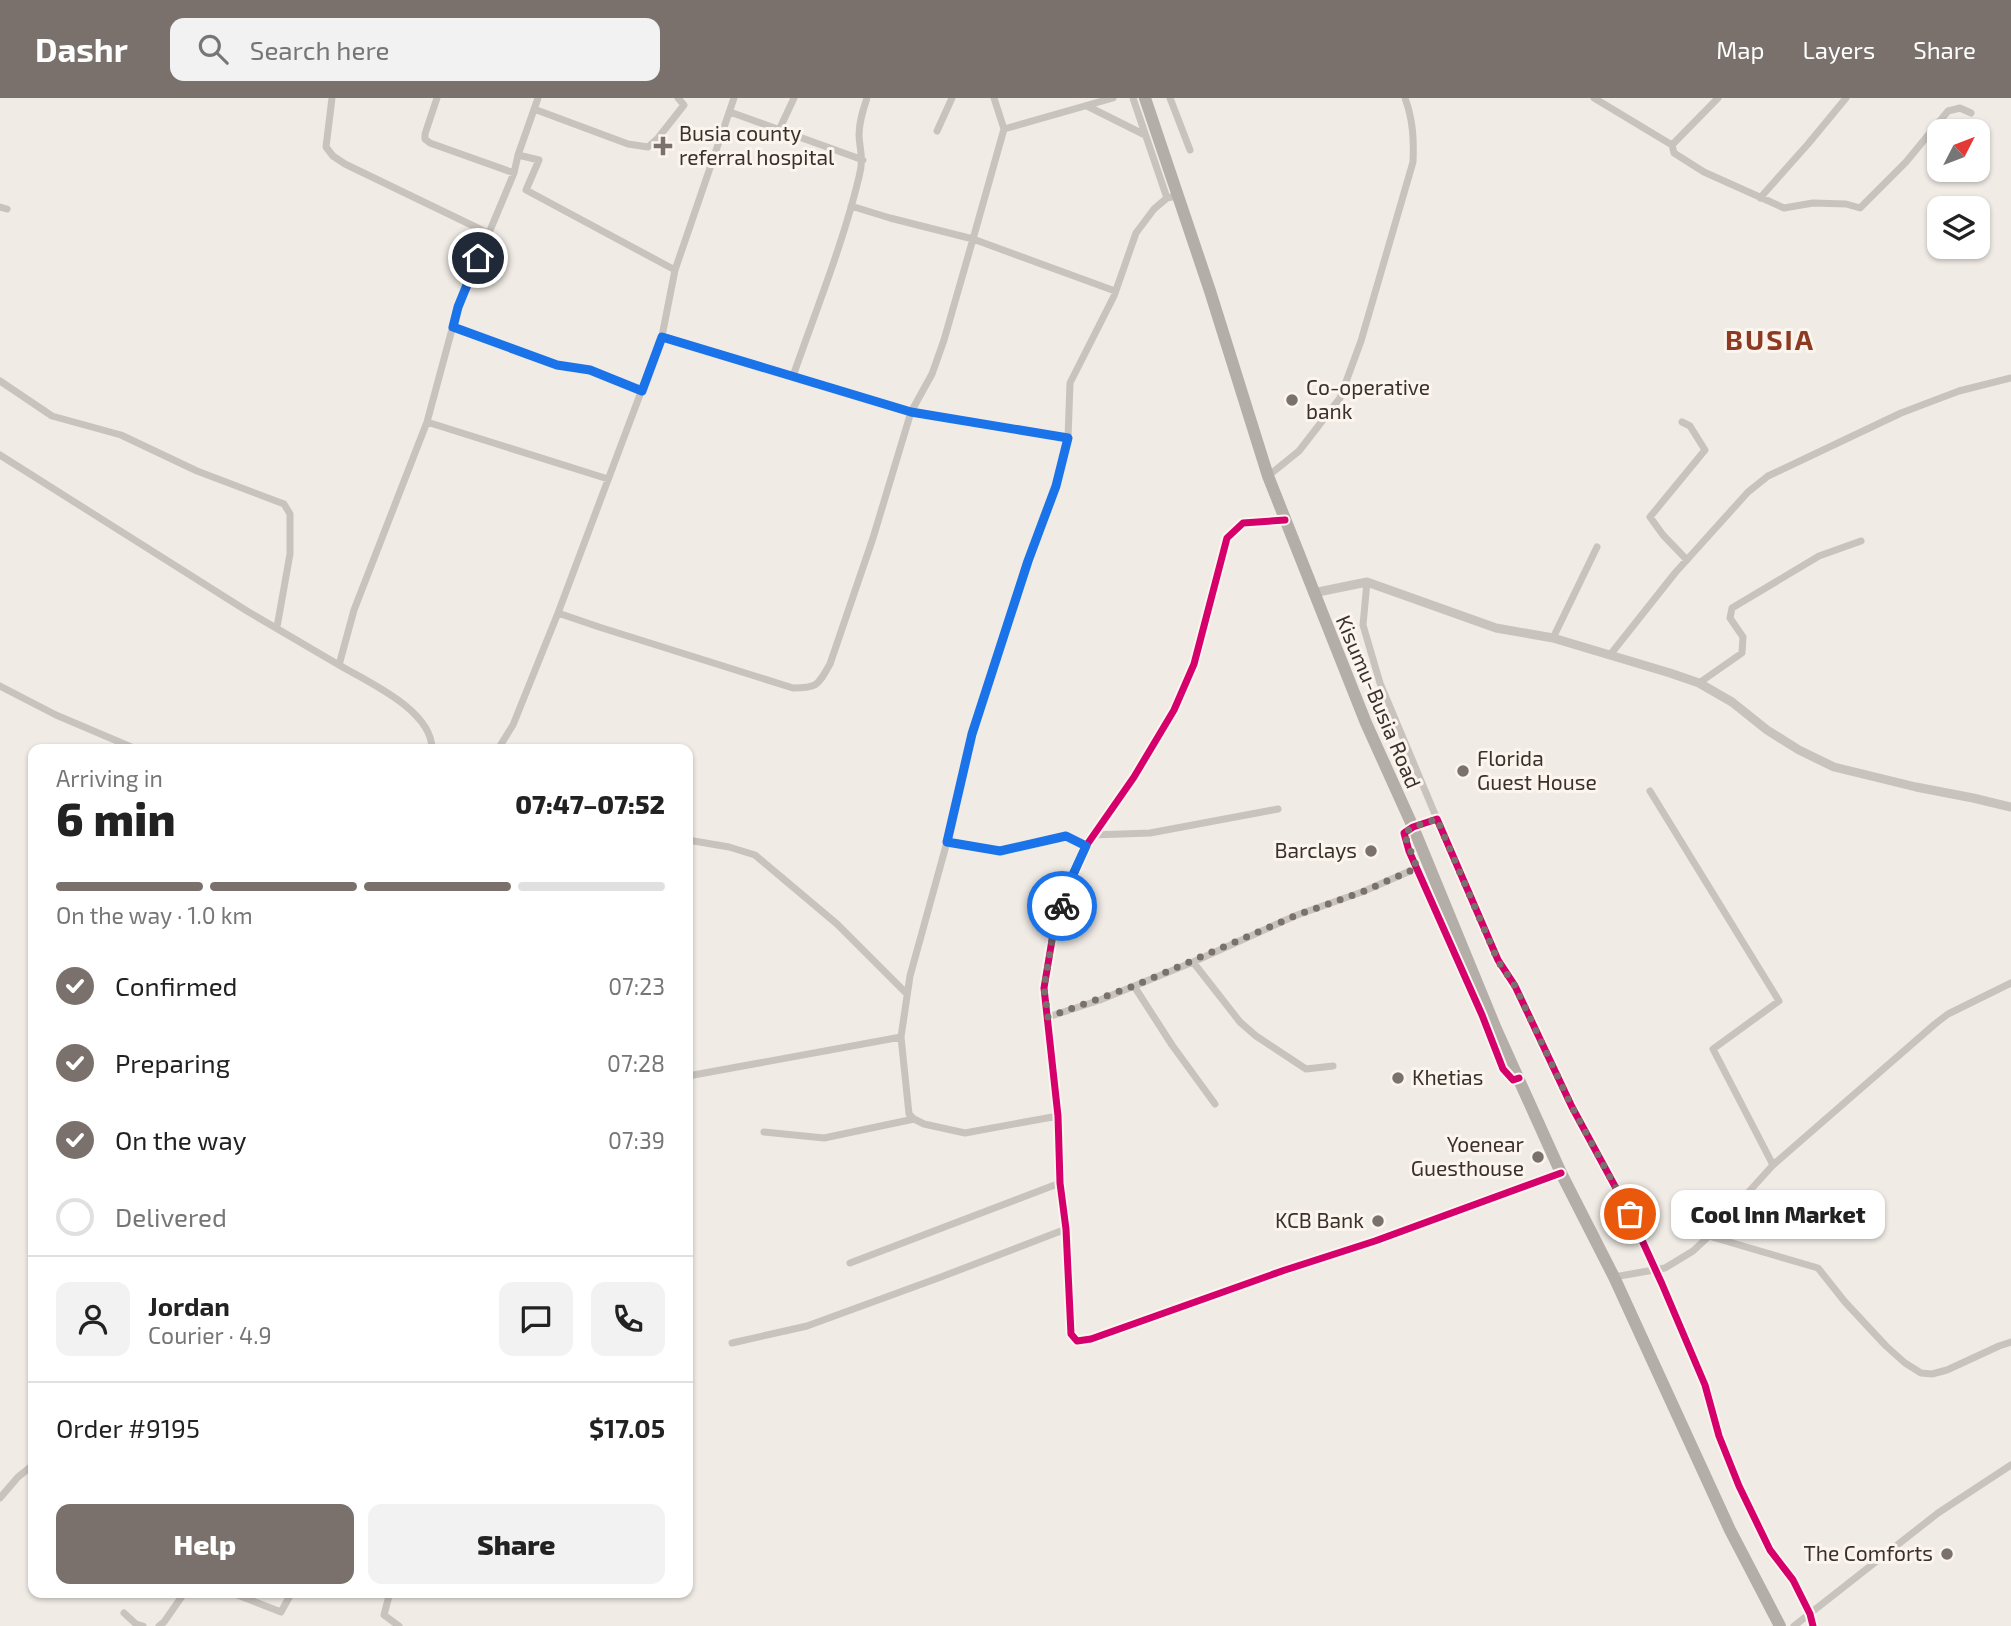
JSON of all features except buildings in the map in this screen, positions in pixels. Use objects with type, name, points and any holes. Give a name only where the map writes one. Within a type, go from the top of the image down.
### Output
[{"type":"highway","name":"Kisumu-Busia Road","points":[[1145,98],[1268,476],[1366,723],[1413,827],[1478,987],[1561,1173],[1614,1277],[1730,1530],[1780,1626]]},
{"type":"street","points":[[332,98],[326,147],[333,156],[488,233]]},
{"type":"street","points":[[437,98],[425,139],[514,173]]},
{"type":"street","points":[[339,665],[354,610],[427,422],[458,307],[514,173],[538,98]]},
{"type":"street","points":[[534,109],[628,144],[648,147],[684,105],[678,98]]},
{"type":"street","points":[[501,744],[513,724],[558,612],[662,337],[675,270],[734,98]]},
{"type":"street","points":[[779,130],[794,98]]},
{"type":"street","points":[[793,376],[851,206],[863,160],[859,137],[867,98]]},
{"type":"street","points":[[937,131],[951,98]]},
{"type":"street","points":[[558,612],[793,688],[811,688],[821,680],[830,664],[873,538],[911,412],[932,373],[944,340],[1004,129],[994,98]]},
{"type":"street","points":[[1004,129],[1113,98]]},
{"type":"street","points":[[1133,98],[1167,198]]},
{"type":"street","points":[[1170,98],[1190,150]]},
{"type":"street","points":[[1268,476],[1298,451],[1340,398],[1361,341],[1413,162],[1414,136],[1405,98]]},
{"type":"street","points":[[1594,98],[1672,145],[1674,153],[1704,172],[1784,208],[1813,203],[1846,204],[1860,208],[1906,162],[1948,111],[1960,108],[1971,113]]},
{"type":"street","points":[[1672,145],[1718,98]]},
{"type":"street","points":[[1760,198],[1846,98]]},
{"type":"street","points":[[1087,106],[1146,135]]},
{"type":"street","points":[[730,112],[863,160]]},
{"type":"street","points":[[518,155],[539,160],[526,190],[675,270]]},
{"type":"street","points":[[1058,1116],[965,1133],[914,1119],[909,1114],[901,1037],[912,966],[947,842],[972,734],[1028,561],[1056,486],[1068,438],[1070,383],[1115,291],[1136,233],[1154,209],[1167,198],[1177,196]]},
{"type":"street","points":[[851,206],[973,239],[1115,291]]},
{"type":"street","points":[[453,327],[557,365],[590,370],[642,391]]},
{"type":"street","points":[[662,337],[911,412],[1068,438]]},
{"type":"street","points":[[1610,655],[1686,560],[1748,492],[1768,476],[1900,413],[1959,391],[2011,378]]},
{"type":"street","points":[[0,381],[52,416],[121,435],[197,471],[284,504],[289,514],[290,554],[276,627]]},
{"type":"street","points":[[427,422],[608,479]]},
{"type":"street","points":[[1682,422],[1690,426],[1705,450],[1650,517],[1686,560]]},
{"type":"street","points":[[0,455],[247,611],[391,695],[414,713],[432,744]]},
{"type":"street","points":[[1285,520],[1243,523],[1227,538],[1194,664],[1174,710],[1134,777],[1086,846],[1070,881],[1053,934],[1044,988],[1058,1116],[1059,1183],[1066,1229],[1071,1334],[1077,1341],[1091,1339],[1561,1173]]},
{"type":"street","points":[[1699,683],[1742,653],[1743,637],[1730,618],[1732,608],[1819,556],[1861,541]]},
{"type":"street","points":[[1553,638],[1597,547]]},
{"type":"street","points":[[1313,593],[1367,582],[1496,628],[1553,638],[1610,655],[1699,683],[1732,702],[1767,730],[1799,750],[1834,766],[2011,807]]},
{"type":"street","points":[[1367,582],[1363,625],[1366,636],[1380,683],[1437,819],[1498,961],[1515,986],[1572,1107],[1611,1177],[1656,1271],[1704,1385],[1719,1436],[1740,1486],[1770,1550],[1793,1580],[1813,1626]]},
{"type":"street","points":[[0,686],[56,715],[124,744]]},
{"type":"street","points":[[1650,791],[1779,1001],[1713,1049],[1773,1165]]},
{"type":"street","points":[[1093,835],[1150,834],[1278,809]]},
{"type":"street","points":[[1437,819],[1404,833],[1503,1069],[1513,1080],[1519,1078]]},
{"type":"street","points":[[947,842],[1000,851],[1066,836],[1086,846]]},
{"type":"street","points":[[693,841],[755,855],[837,924],[907,994]]},
{"type":"street","points":[[1048,1017],[1134,986],[1297,915],[1362,892],[1417,868]]},
{"type":"street","points":[[1193,962],[1240,1022],[1256,1036],[1306,1069],[1333,1066]]},
{"type":"street","points":[[1614,1277],[1656,1271],[1670,1265],[1700,1244],[1773,1165],[1935,1024],[1948,1014],[2011,983]]},
{"type":"street","points":[[1134,986],[1214,1104]]},
{"type":"street","points":[[693,1075],[901,1037]]},
{"type":"street","points":[[764,1132],[824,1138],[914,1119]]},
{"type":"street","points":[[850,1263],[1059,1183]]},
{"type":"street","points":[[732,1343],[807,1326],[1066,1229]]},
{"type":"street","points":[[1712,1237],[1818,1268],[1886,1346],[1921,1373],[1932,1374],[1947,1370],[2011,1342]]},
{"type":"street","points":[[1794,1626],[1938,1513],[2011,1465]]},
{"type":"street","points":[[0,1498],[18,1476],[28,1469]]},
{"type":"street","points":[[172,1626],[161,1624],[180,1598]]},
{"type":"street","points":[[245,1598],[281,1612],[289,1598]]},
{"type":"street","points":[[388,1598],[384,1615],[399,1626]]},
{"type":"street","points":[[124,1613],[136,1624],[143,1626]]},
{"type":"cycle path","points":[[1285,520],[1243,523],[1227,538],[1194,664],[1174,710],[1134,777],[1086,846],[1053,934],[1044,988],[1058,1116],[1071,1334],[1077,1341],[1091,1339],[1375,1241],[1561,1173]]},
{"type":"cycle path","points":[[1519,1078],[1513,1080],[1503,1069],[1409,851],[1404,833],[1413,827],[1437,819],[1498,960],[1515,986],[1572,1107],[1630,1214],[1705,1385],[1719,1436],[1739,1486],[1770,1550],[1793,1580],[1813,1626]]},
{"type":"way so far","points":[[1062,906],[1053,934],[1044,988],[1048,1017],[1134,986],[1297,915],[1362,892],[1417,868],[1404,833],[1437,819],[1498,961],[1515,986],[1572,1107],[1630,1214]]},
{"type":"place","name":"Busia county referral hospital","points":[[663,146]]},
{"type":"place","name":"Co-operative bank","points":[[1292,400]]},
{"type":"place","name":"Florida Guest House","points":[[1463,771]]},
{"type":"place","name":"Barclays","points":[[1371,851]]},
{"type":"place","name":"Khetias","points":[[1398,1078]]},
{"type":"place","name":"Yoenear Guesthouse","points":[[1538,1157]]},
{"type":"place","name":"Cool Inn Market","points":[[1630,1214]]},
{"type":"place","name":"KCB Bank","points":[[1378,1221]]},
{"type":"place","name":"The Comforts","points":[[1947,1554]]},
{"type":"district","name":"BUSIA","points":[[1770,340]]},
{"type":"route","points":[[478,258],[458,307],[453,327],[557,365],[590,370],[642,391],[662,337],[911,412],[1068,438],[1056,486],[1028,561],[972,734],[947,842],[1000,851],[1066,836],[1086,846],[1062,906]]}]
